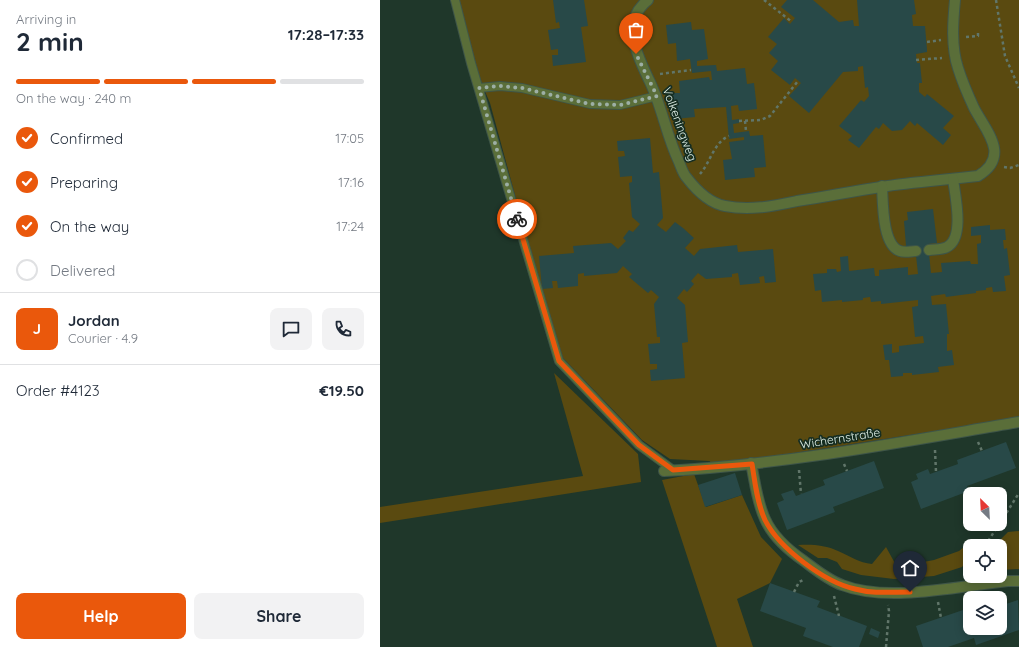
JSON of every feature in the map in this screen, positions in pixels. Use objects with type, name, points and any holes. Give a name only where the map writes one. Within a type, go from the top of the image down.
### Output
[{"type":"street","name":"Volkeningweg","points":[[648,0],[642,5],[636,16],[632,30],[636,54],[657,96],[675,154],[686,177],[705,198],[724,206],[746,209],[766,207],[882,186],[978,176],[986,171],[991,164],[994,152],[994,141],[974,108],[960,73],[956,58],[954,38],[955,0]]},
{"type":"street","points":[[929,250],[946,248],[952,243],[956,236],[957,219],[953,179]]},
{"type":"street","points":[[882,186],[886,232],[891,242],[895,248],[901,252],[916,251]]},
{"type":"street","name":"Wichernstraße","points":[[668,470],[752,464],[798,458],[1019,422]]},
{"type":"street","points":[[752,464],[761,509],[765,520],[772,531],[794,554],[821,574],[841,585],[855,589],[886,592],[930,590],[1019,581]]},
{"type":"lane","points":[[455,0],[479,88],[559,361],[639,445],[668,470]]},
{"type":"lane","points":[[479,88],[500,86],[522,88],[590,104],[620,105],[657,96]]},
{"type":"path","points":[[764,0],[792,22]]},
{"type":"path","points":[[996,0],[1004,56],[1019,88]]},
{"type":"path","points":[[954,38],[978,36],[978,31]]},
{"type":"path","points":[[916,60],[956,58]]},
{"type":"path","points":[[647,76],[691,70]]},
{"type":"path","points":[[739,121],[761,120],[770,116],[798,81]]},
{"type":"path","points":[[745,121],[746,131]]},
{"type":"path","points":[[692,184],[707,167],[720,142],[729,136]]},
{"type":"path","points":[[934,436],[936,472]]},
{"type":"path","points":[[798,458],[801,494]]},
{"type":"path","points":[[1007,512],[1019,493]]},
{"type":"path","points":[[886,592],[889,612],[886,647]]},
{"type":"shaded area","points":[[459,0],[1019,0],[1019,418],[711,466],[710,461],[670,459],[642,440],[563,358],[543,298],[490,103],[478,75]]},
{"type":"shaded area","points":[[554,373],[638,454],[641,482],[380,523],[380,507],[583,476]]},
{"type":"shaded area","points":[[694,474],[706,507],[742,495],[761,537],[782,559],[770,583],[737,599],[753,647],[717,647],[662,480]]},
{"type":"shaded area","points":[[1019,531],[1019,569],[1007,570],[1007,539],[1001,539],[1008,532]]},
{"type":"shaded area","points":[[798,545],[829,547],[859,561],[872,564],[886,547],[897,567],[934,560],[959,551],[963,548],[962,567],[934,576],[894,579],[861,575],[842,569],[837,562],[827,558],[818,558]]},
{"type":"building","points":[[553,0],[584,0],[588,26],[581,27],[586,62],[553,66],[552,55],[558,55],[558,49],[551,50],[548,30],[560,28],[559,22],[556,23]]},
{"type":"building","points":[[787,0],[813,0],[839,22],[853,20],[854,26],[859,26],[857,0],[914,0],[916,14],[912,15],[913,26],[925,26],[927,50],[927,52],[916,54],[917,63],[920,63],[922,83],[919,83],[919,92],[925,97],[927,94],[954,116],[943,128],[951,135],[943,145],[917,123],[915,126],[910,121],[902,130],[892,131],[883,123],[879,129],[876,127],[859,148],[848,140],[852,136],[839,126],[861,100],[864,102],[869,96],[868,87],[865,88],[863,66],[858,67],[858,71],[843,72],[809,113],[789,96],[801,83],[795,78],[790,85],[771,70],[778,61],[769,53],[777,44],[768,37],[784,18],[790,24],[795,18],[781,7]]},
{"type":"building","points":[[691,22],[692,30],[704,29],[708,59],[697,61],[697,66],[716,65],[717,71],[745,68],[747,84],[754,83],[757,109],[739,111],[738,105],[731,106],[732,120],[739,119],[739,123],[733,124],[734,133],[749,131],[750,136],[763,135],[766,167],[754,168],[755,177],[725,180],[723,160],[732,159],[729,142],[744,140],[744,137],[729,139],[726,107],[694,109],[695,117],[675,119],[672,93],[680,93],[679,81],[709,77],[710,80],[712,80],[711,71],[692,73],[690,59],[677,61],[676,43],[668,44],[666,25]]},
{"type":"building","points":[[650,138],[653,173],[659,172],[663,218],[657,225],[666,232],[675,222],[683,228],[694,238],[685,248],[694,256],[700,249],[737,245],[738,252],[773,249],[776,282],[765,283],[764,276],[759,277],[760,283],[740,285],[738,273],[732,274],[732,277],[706,279],[698,273],[691,281],[694,284],[687,292],[684,289],[677,298],[685,305],[688,342],[682,343],[685,378],[651,381],[650,370],[657,369],[657,364],[650,364],[648,344],[660,343],[660,337],[657,337],[654,304],[659,297],[651,290],[648,293],[629,277],[632,274],[623,266],[617,273],[584,276],[584,273],[578,274],[578,286],[558,288],[557,281],[552,281],[553,288],[542,289],[539,256],[574,253],[573,246],[611,243],[618,249],[626,241],[623,238],[629,230],[633,232],[640,224],[632,217],[629,183],[632,182],[632,176],[620,177],[618,157],[625,156],[624,151],[618,151],[617,141]]},
{"type":"building","points":[[933,209],[937,243],[928,244],[931,273],[942,272],[941,263],[970,261],[971,264],[978,264],[977,244],[981,243],[981,235],[971,236],[971,227],[990,225],[990,230],[1005,229],[1006,240],[1003,240],[1004,249],[1007,248],[1010,275],[1004,276],[1006,291],[993,292],[992,287],[986,288],[986,290],[976,291],[976,293],[946,297],[945,294],[931,296],[932,305],[946,304],[949,334],[947,334],[947,351],[952,350],[954,365],[938,367],[939,372],[912,375],[912,373],[903,373],[903,376],[891,377],[889,360],[885,360],[883,345],[892,344],[892,353],[899,352],[899,346],[924,343],[923,336],[915,337],[912,307],[918,306],[918,300],[881,304],[881,301],[871,302],[870,297],[863,298],[863,300],[822,302],[821,290],[815,291],[813,274],[827,273],[827,269],[836,269],[837,272],[841,271],[840,257],[848,256],[849,271],[874,268],[875,276],[879,276],[879,270],[908,267],[908,275],[918,274],[915,246],[906,246],[904,221],[908,220],[907,212]]},
{"type":"building","points":[[1006,442],[1016,468],[967,487],[963,487],[963,493],[921,509],[911,482],[918,479],[916,474],[928,469],[930,474],[958,464],[957,460]]},
{"type":"building","points":[[874,461],[884,488],[833,507],[835,512],[787,530],[777,503],[784,500],[781,494],[793,490],[796,496],[825,485],[823,480]]},
{"type":"building","points":[[735,473],[742,495],[705,507],[698,485]]},
{"type":"building","points":[[770,583],[820,601],[817,607],[867,626],[859,647],[833,647],[803,636],[806,628],[760,611]]},
{"type":"building","points":[[1018,600],[1019,630],[1007,634],[1007,604]]},
{"type":"building","points":[[963,610],[963,635],[1005,635],[976,645],[974,638],[948,647],[923,647],[916,626]]},
{"type":"building","points":[[871,628],[880,632],[878,638],[869,634]]},
{"type":"way so far","points":[[517,219],[479,88],[500,86],[522,88],[590,104],[620,105],[657,96],[636,54]]},
{"type":"route","points":[[517,219],[559,361],[639,445],[673,470],[752,464],[761,509],[765,520],[782,543],[794,554],[821,574],[841,585],[873,592],[910,592]]}]
